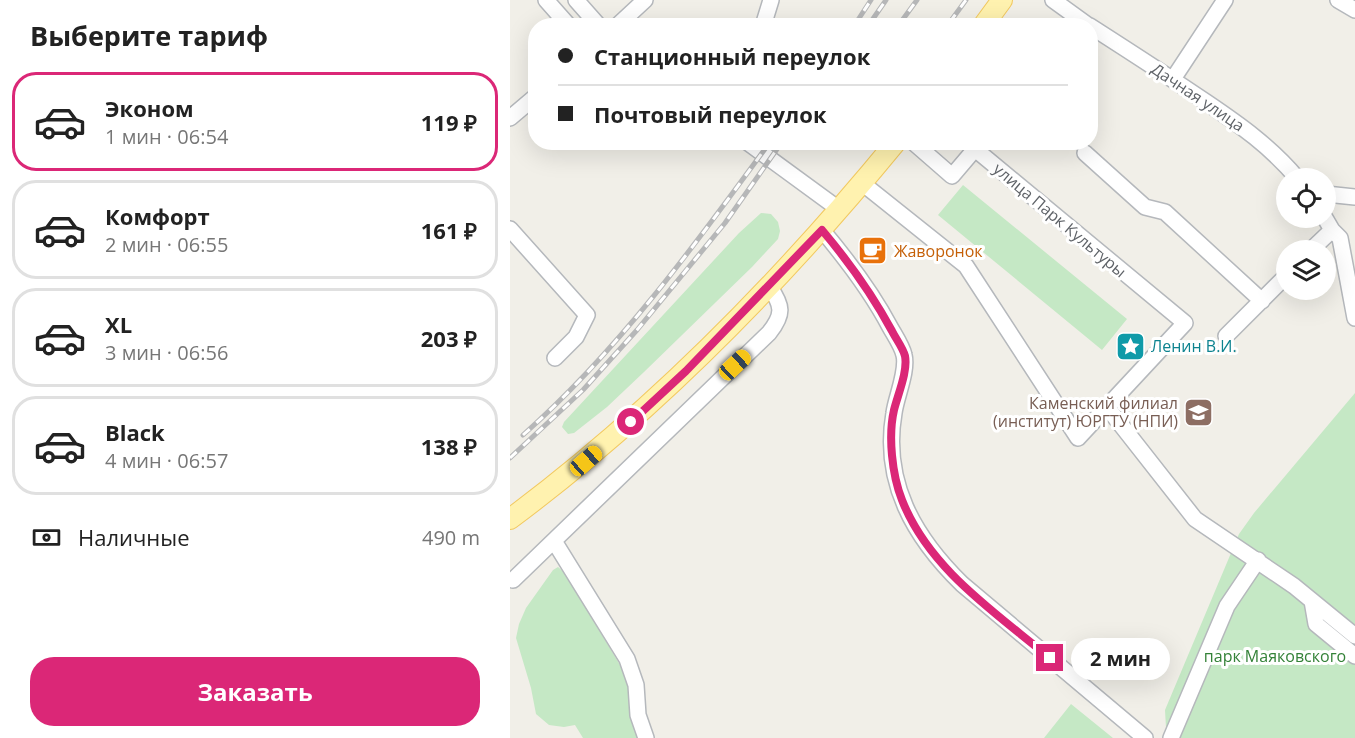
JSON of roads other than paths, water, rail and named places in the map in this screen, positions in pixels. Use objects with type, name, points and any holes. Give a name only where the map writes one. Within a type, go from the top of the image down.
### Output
[{"type":"main road","points":[[989,18],[1002,0]]},
{"type":"main road","points":[[510,519],[586,461],[686,371],[822,230],[889,150]]},
{"type":"street","points":[[546,0],[562,18]]},
{"type":"street","points":[[576,0],[592,18]]},
{"type":"street","points":[[626,18],[645,0]]},
{"type":"street","points":[[765,18],[771,0]]},
{"type":"street","name":"Дачная улица","points":[[1053,0],[1079,18]]},
{"type":"street","points":[[1173,79],[1225,0]]},
{"type":"street","points":[[1338,0],[1355,10]]},
{"type":"street","name":"Дачная улица","points":[[1098,31],[1251,133],[1280,157],[1289,168]]},
{"type":"street","points":[[510,118],[528,103]]},
{"type":"street","points":[[758,150],[840,210]]},
{"type":"street","name":"улица Парк Культуры","points":[[922,150],[952,176],[974,150]]},
{"type":"street","name":"улица Парк Культуры","points":[[976,150],[1185,323],[1107,407]]},
{"type":"street","points":[[1085,153],[1145,207],[1165,212],[1262,300]]},
{"type":"street","points":[[862,183],[966,266],[1077,438],[1107,407],[1195,519],[1258,560],[1355,636]]},
{"type":"street","points":[[1336,195],[1355,197]]},
{"type":"street","points":[[1331,228],[1340,238],[1355,318]]},
{"type":"street","points":[[510,229],[587,315],[576,337],[555,358]]},
{"type":"street","points":[[822,230],[853,267],[876,301],[905,356],[891,432],[893,461],[901,498],[925,544],[940,563],[962,584],[1145,738]]},
{"type":"street","points":[[513,580],[769,333],[781,312],[778,298],[770,286]]},
{"type":"street","points":[[1226,336],[1276,286]]},
{"type":"street","points":[[554,541],[627,659],[636,685],[638,715],[645,738]]},
{"type":"street","points":[[1172,738],[1227,606],[1258,560]]},
{"type":"street","points":[[1312,601],[1316,624],[1355,656]]},
{"type":"railway","points":[[859,18],[871,0]]},
{"type":"railway","points":[[874,18],[886,0]]},
{"type":"railway","points":[[904,18],[917,0]]},
{"type":"railway","points":[[953,18],[966,0]]},
{"type":"railway","points":[[523,435],[558,403],[623,333],[684,258],[764,150]]},
{"type":"railway","points":[[510,458],[583,390],[637,330],[725,223],[776,150]]},
{"type":"place","name":"Жаворонок","points":[[873,251]]},
{"type":"place","name":"Ленин В.И.","points":[[1130,346]]},
{"type":"place","name":"Каменский филиал (институт) ЮРГТУ (НПИ)","points":[[1199,412]]},
{"type":"park label","name":"парк Маяковского","points":[[1275,656]]}]
